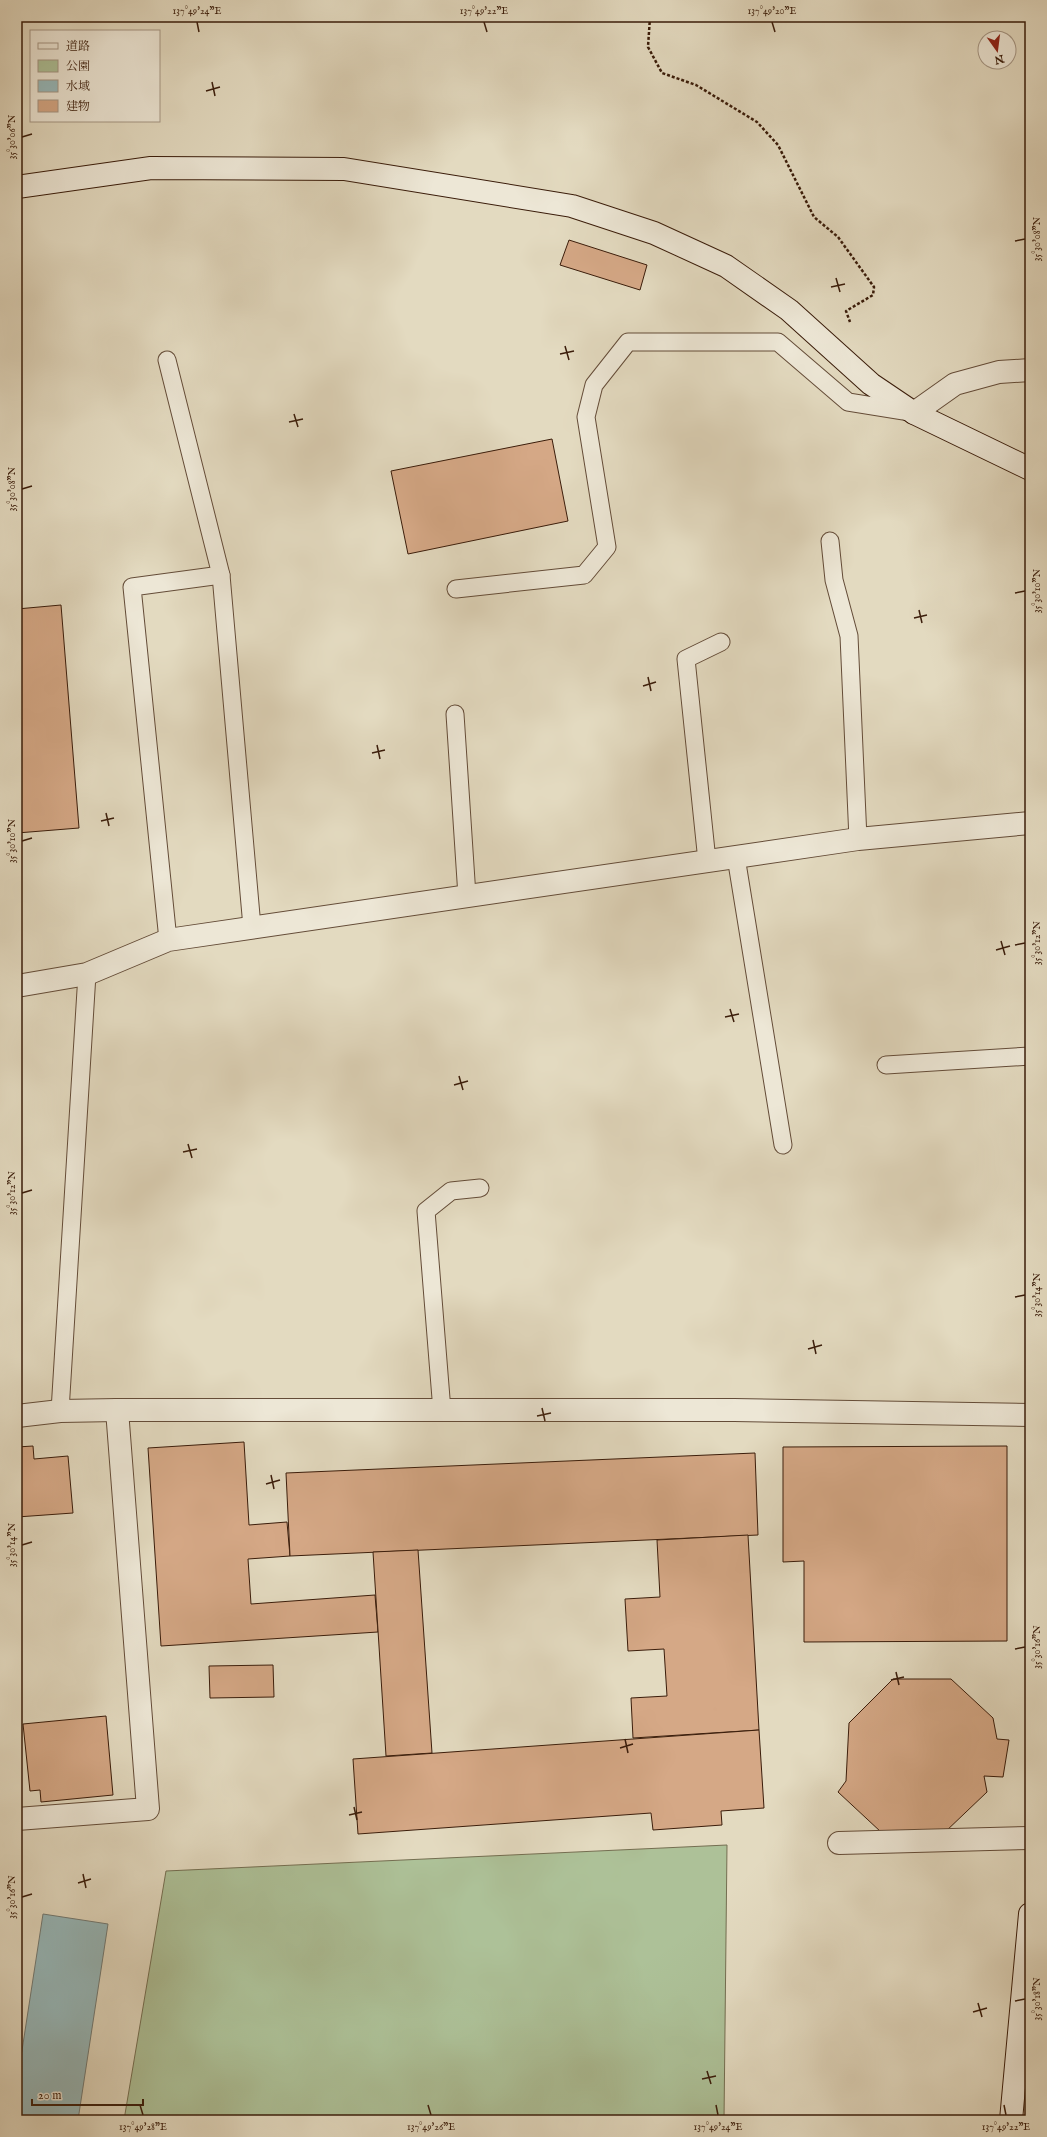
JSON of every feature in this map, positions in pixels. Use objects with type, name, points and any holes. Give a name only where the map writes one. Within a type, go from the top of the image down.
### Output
[{"type":"street","points":[[17,186],[151,168],[344,169],[572,206],[654,233],[726,266],[789,310],[871,384],[914,413],[1030,469]]},
{"type":"street","points":[[914,413],[955,384],[999,372],[1030,370]]},
{"type":"street","points":[[17,986],[88,974],[168,940],[858,839],[1030,823]]},
{"type":"street","points":[[17,1818],[148,1809],[118,1410]]},
{"type":"street","points":[[17,1416],[60,1411],[118,1410],[734,1410],[1030,1415]]},
{"type":"street","points":[[840,1843],[1030,1838]]},
{"type":"street","points":[[1016,2120],[1030,1914]]},
{"type":"lane","points":[[456,589],[584,575],[607,547],[586,417],[594,385],[628,342],[778,342],[848,402],[914,413]]},
{"type":"lane","points":[[167,360],[220,575],[252,927]]},
{"type":"lane","points":[[830,541],[834,580],[849,636],[858,839]]},
{"type":"lane","points":[[168,940],[132,587],[220,575]]},
{"type":"lane","points":[[707,861],[686,660],[721,642]]},
{"type":"lane","points":[[455,714],[467,896]]},
{"type":"lane","points":[[736,857],[782,1145]]},
{"type":"lane","points":[[60,1411],[88,974]]},
{"type":"lane","points":[[886,1064],[1030,1056]]},
{"type":"lane","points":[[442,1411],[426,1211],[451,1191],[480,1188]]},
{"type":"path","points":[[650,17],[648,47],[662,73],[696,85],[757,122],[778,145],[814,217],[838,237],[874,287],[873,295],[846,311],[852,329]]},
{"type":"green space","points":[[727,1845],[724,2120],[124,2120],[166,1871]]},
{"type":"water","points":[[43,1914],[108,1924],[78,2120],[17,2120],[17,2083]]},
{"type":"building","points":[[569,240],[647,265],[640,290],[560,265]]},
{"type":"building","points":[[552,439],[568,521],[408,554],[391,471]]},
{"type":"building","points":[[61,605],[79,828],[17,833],[17,609]]},
{"type":"building","points":[[244,1442],[249,1525],[287,1522],[290,1556],[248,1559],[251,1604],[375,1595],[378,1632],[161,1646],[148,1448]]},
{"type":"building","points":[[33,1446],[34,1459],[68,1456],[73,1513],[17,1517],[17,1447]]},
{"type":"building","points":[[1007,1446],[1007,1641],[804,1642],[804,1561],[783,1562],[783,1447]]},
{"type":"building","points":[[755,1453],[758,1535],[290,1556],[286,1473]]},
{"type":"building","points":[[748,1535],[759,1730],[633,1738],[631,1698],[667,1696],[664,1649],[628,1651],[625,1599],[660,1597],[657,1540]]},
{"type":"building","points":[[418,1550],[432,1753],[386,1756],[373,1552]]},
{"type":"building","points":[[273,1665],[274,1697],[210,1698],[209,1666]]},
{"type":"building","points":[[893,1679],[951,1679],[993,1718],[997,1739],[1009,1740],[1003,1777],[984,1776],[987,1792],[944,1833],[881,1832],[838,1792],[846,1781],[849,1723]]},
{"type":"building","points":[[106,1716],[113,1795],[41,1802],[40,1790],[30,1791],[23,1724]]},
{"type":"building","points":[[759,1730],[764,1808],[721,1811],[722,1825],[653,1830],[651,1813],[358,1834],[353,1759]]}]
